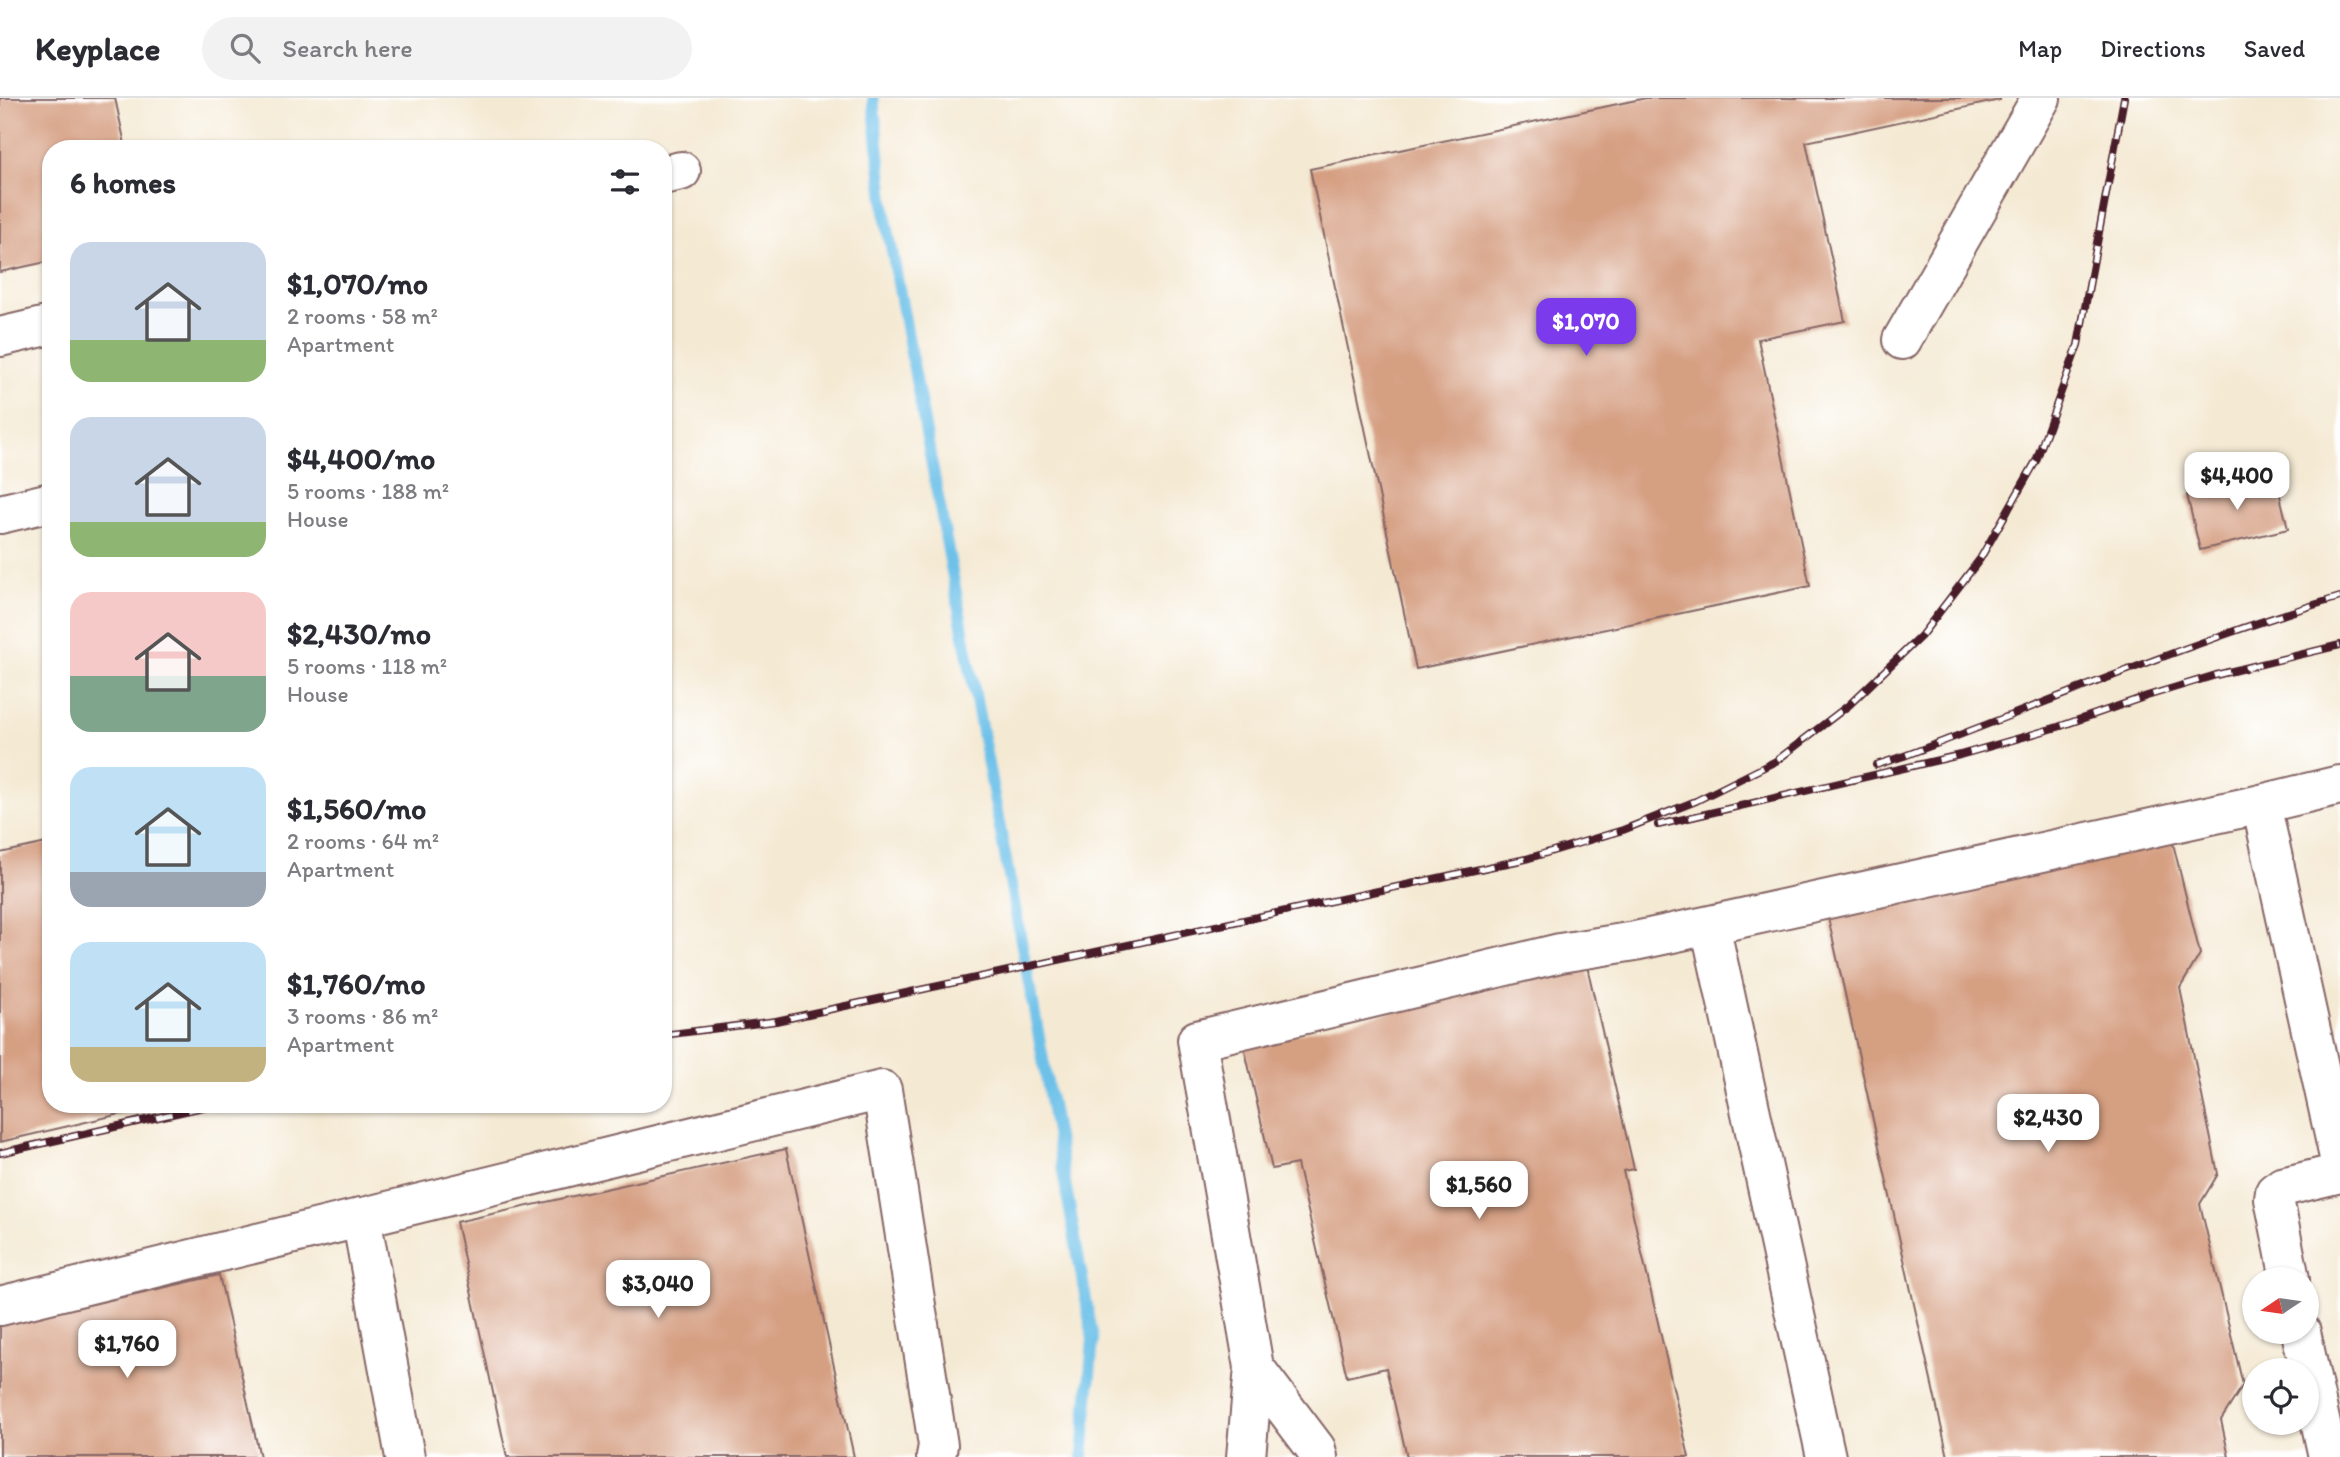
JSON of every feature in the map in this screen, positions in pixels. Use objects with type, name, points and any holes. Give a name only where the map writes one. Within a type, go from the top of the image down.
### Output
[{"type":"lane","points":[[1902,340],[2041,98]]},
{"type":"lane","points":[[0,337],[42,327]]},
{"type":"lane","points":[[0,514],[42,504]]},
{"type":"lane","points":[[1247,1457],[1254,1367],[1197,1040],[1560,953],[1635,942],[2340,785]]},
{"type":"lane","points":[[2261,804],[2340,1162]]},
{"type":"lane","points":[[1710,925],[1826,1457]]},
{"type":"lane","points":[[0,1306],[882,1090],[938,1445],[936,1457]]},
{"type":"lane","points":[[2288,1267],[2274,1199],[2275,1192],[2282,1187],[2340,1173]]},
{"type":"lane","points":[[361,1217],[405,1457]]},
{"type":"lane","points":[[2304,1344],[2328,1457]]},
{"type":"lane","points":[[1254,1367],[1316,1449],[1318,1457]]},
{"type":"building","points":[[0,98],[115,98],[124,140],[42,140],[42,263],[0,272]]},
{"type":"building","points":[[1646,98],[2000,100],[1806,142],[1845,321],[1758,339],[1810,586],[1416,669],[1310,169]]},
{"type":"building","points":[[2275,475],[2288,529],[2200,550],[2187,495]]},
{"type":"building","points":[[2171,835],[2200,954],[2180,988],[2218,1174],[2200,1204],[2242,1381],[2242,1387],[2221,1420],[2229,1457],[1948,1457],[1827,913]]},
{"type":"building","points":[[42,844],[42,1113],[125,1113],[0,1142],[0,853]]},
{"type":"building","points":[[1587,966],[1634,1169],[1623,1171],[1689,1457],[1407,1457],[1386,1368],[1347,1377],[1297,1164],[1272,1169],[1244,1046]]},
{"type":"building","points":[[786,1149],[854,1457],[507,1457],[456,1222]]},
{"type":"building","points":[[219,1275],[260,1457],[0,1457],[0,1325]]},
{"type":"waterway","points":[[873,98],[886,219],[1093,1339],[1083,1457]]},
{"type":"railway","points":[[672,1034],[776,1021],[1526,859],[1623,830],[1696,801],[1776,761],[1849,705],[1921,636],[1980,559],[2036,461],[2078,345],[2124,98]]},
{"type":"railway","points":[[1876,765],[2175,652],[2340,597]]},
{"type":"railway","points":[[1658,825],[1960,755],[2058,727],[2216,675],[2340,645]]},
{"type":"railway","points":[[0,1153],[176,1113]]}]
